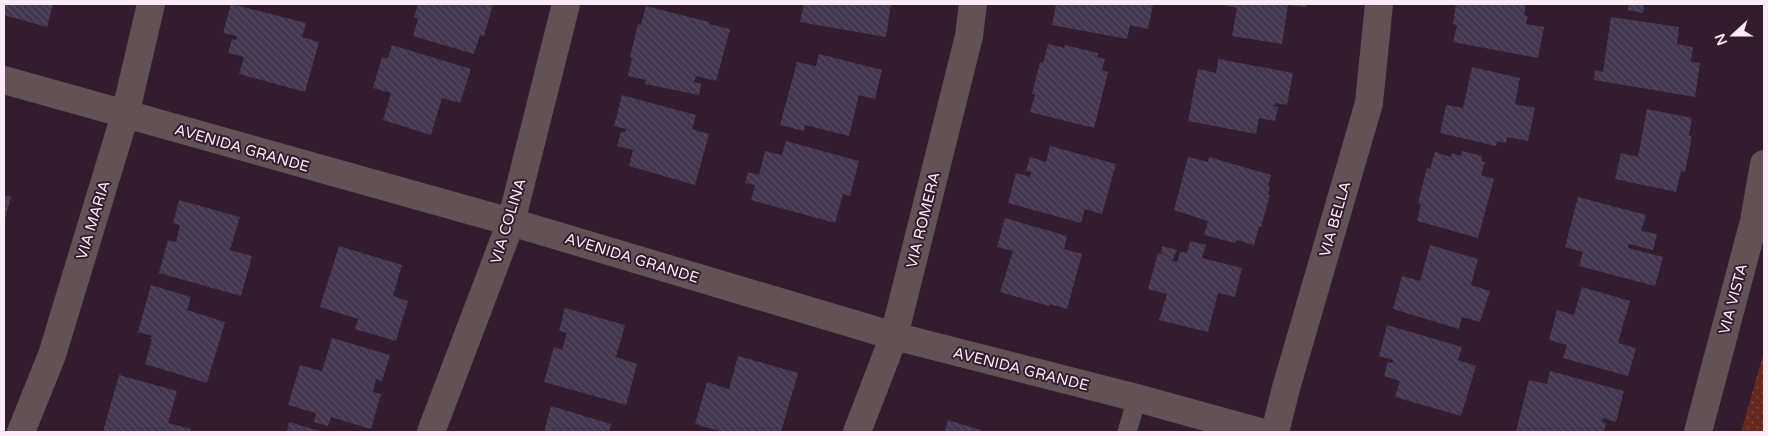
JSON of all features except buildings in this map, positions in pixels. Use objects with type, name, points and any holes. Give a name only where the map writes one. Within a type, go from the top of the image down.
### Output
[{"type":"street","name":"VIA MARIA","points":[[21,432],[52,355],[125,115],[151,4]]},
{"type":"street","name":"VIA COLINA","points":[[431,432],[511,222],[566,4]]},
{"type":"street","name":"VIA ROMERA","points":[[857,432],[894,336],[969,36],[974,4]]},
{"type":"street","name":"VIA BELLA","points":[[1275,432],[1286,388],[1369,103],[1379,4]]},
{"type":"street","name":"AVENIDA GRANDE","points":[[4,80],[511,222],[894,336],[1260,432]]},
{"type":"street","name":"VIA VISTA","points":[[1698,432],[1754,221],[1764,164]]},
{"type":"lane","points":[[1127,432],[1136,398]]},
{"type":"shaded area","points":[[1764,352],[1764,432],[1741,432]]}]
